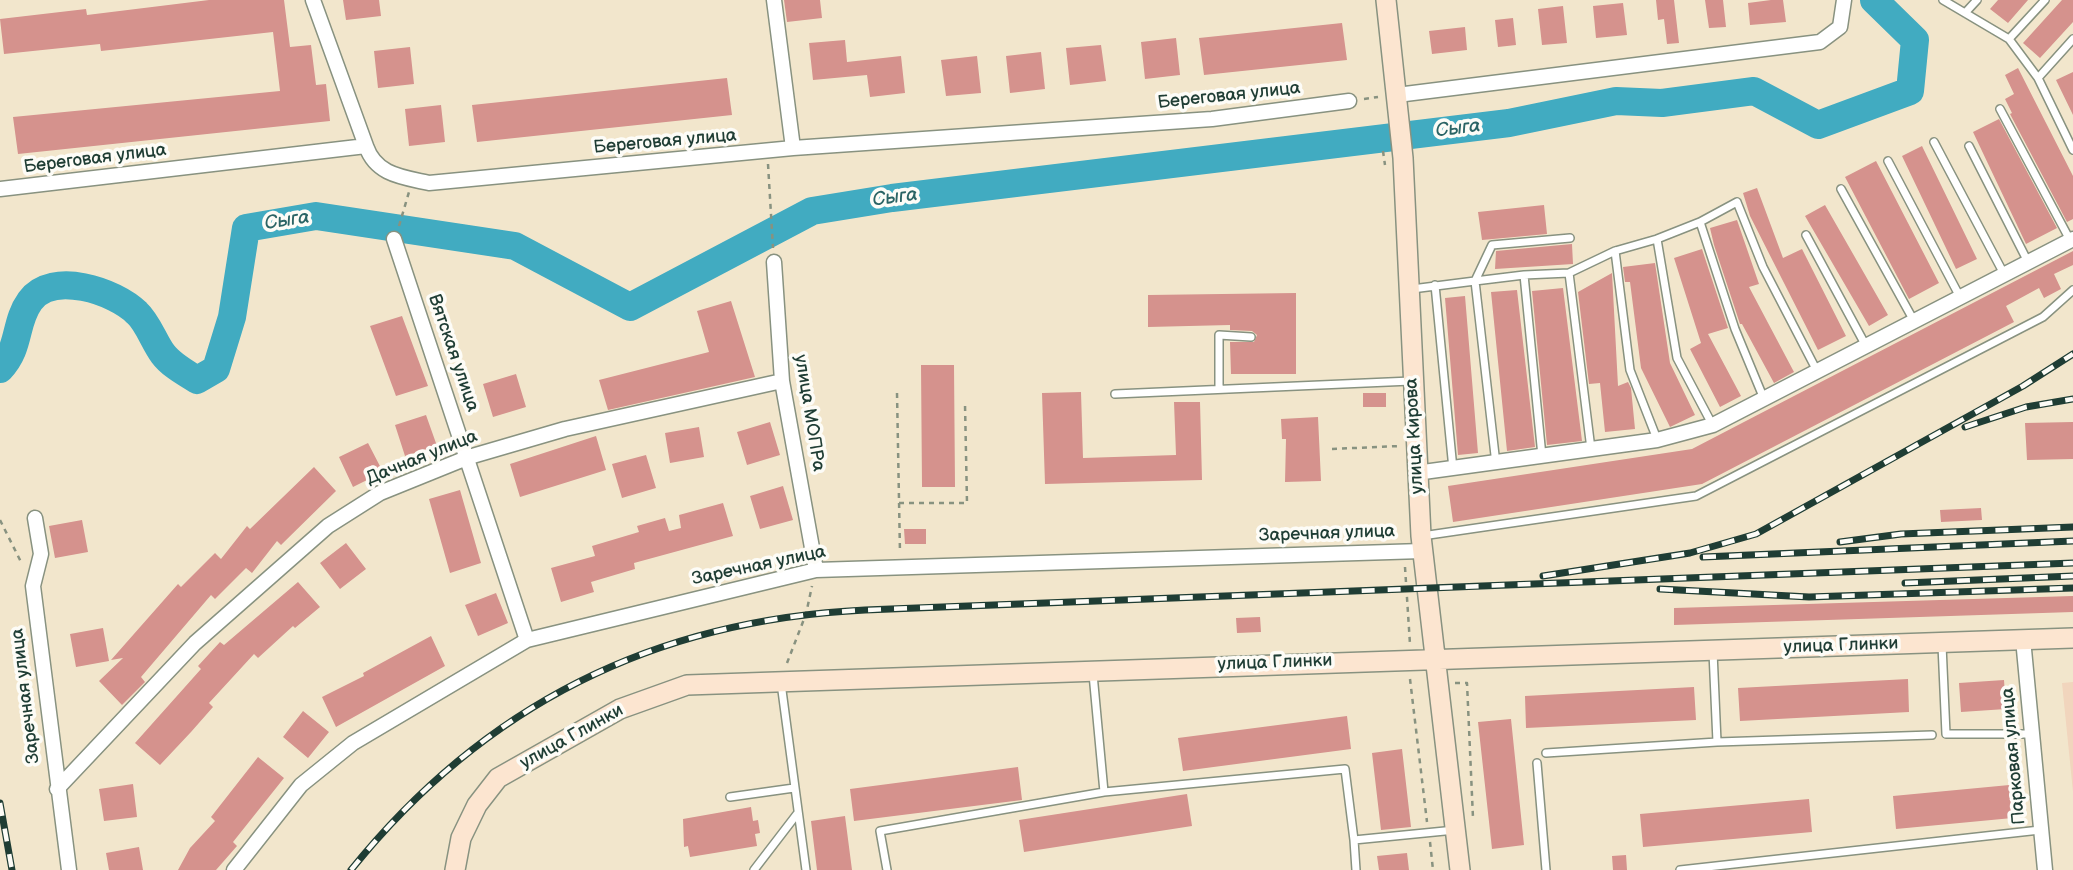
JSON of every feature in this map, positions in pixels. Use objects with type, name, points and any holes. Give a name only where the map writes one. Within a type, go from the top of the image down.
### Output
[{"type":"main road","name":"улица Кирова","points":[[1386,0],[1403,158],[1416,474],[1436,658],[1464,830],[1460,870]]},
{"type":"main road","name":"улица Глинки","points":[[455,870],[461,838],[477,805],[498,778],[620,709],[687,685],[2073,638]]},
{"type":"street","points":[[313,0],[366,146]]},
{"type":"street","points":[[774,0],[793,148]]},
{"type":"street","points":[[1397,95],[1820,43],[1840,27],[1844,0]]},
{"type":"street","name":"Береговая улица","points":[[0,189],[366,146],[371,161],[390,174],[429,183],[793,148],[1213,119],[1349,101]]},
{"type":"street","name":"Вятская улица","points":[[394,239],[469,457],[527,640]]},
{"type":"street","points":[[1416,474],[1453,471],[1657,440],[1713,425],[2072,240]]},
{"type":"street","name":"улица МОПРа","points":[[774,262],[782,381],[816,570]]},
{"type":"street","name":"Дачная улица","points":[[57,789],[195,643],[328,526],[380,493],[469,457],[565,429],[782,381]]},
{"type":"street","name":"Заречная улица","points":[[35,518],[41,554],[33,586],[69,870]]},
{"type":"street","name":"Заречная улица","points":[[234,870],[301,785],[353,743],[527,640],[816,570],[1422,543]]},
{"type":"street","name":"Парковая улица","points":[[2023,639],[2045,870]]},
{"type":"lane","points":[[1943,0],[2009,39],[2038,78],[2073,150]]},
{"type":"lane","points":[[1965,13],[1977,0]]},
{"type":"lane","points":[[2009,39],[2045,0]]},
{"type":"lane","points":[[2038,78],[2073,39]]},
{"type":"lane","points":[[2000,108],[2072,240]]},
{"type":"lane","points":[[1934,142],[2004,274]]},
{"type":"lane","points":[[1969,146],[2028,262]]},
{"type":"lane","points":[[1888,162],[1960,297]]},
{"type":"lane","points":[[1841,189],[1914,321]]},
{"type":"lane","points":[[1408,289],[1524,275],[1569,273],[1615,251],[1657,239],[1700,222],[1737,202],[1763,267],[1817,371]]},
{"type":"lane","points":[[1700,222],[1735,329],[1764,398]]},
{"type":"lane","points":[[1806,235],[1866,346]]},
{"type":"lane","points":[[1496,464],[1475,281],[1492,245],[1570,238]]},
{"type":"lane","points":[[1657,239],[1677,358],[1713,425]]},
{"type":"lane","points":[[1615,251],[1630,370],[1657,440]]},
{"type":"lane","points":[[1569,273],[1591,450]]},
{"type":"lane","points":[[1524,275],[1542,457]]},
{"type":"lane","points":[[1435,285],[1453,471]]},
{"type":"lane","points":[[1422,543],[1696,496],[2043,317],[2073,289]]},
{"type":"lane","points":[[1219,389],[1219,335],[1251,337]]},
{"type":"lane","points":[[1115,394],[1412,381]]},
{"type":"lane","points":[[1942,642],[1946,734],[2031,734]]},
{"type":"lane","points":[[1712,651],[1717,742]]},
{"type":"lane","points":[[1093,670],[1104,792]]},
{"type":"lane","points":[[781,680],[806,870]]},
{"type":"lane","points":[[1546,753],[1717,742],[1932,735]]},
{"type":"lane","points":[[1537,763],[1546,870]]},
{"type":"lane","points":[[887,870],[880,831],[1104,792],[1345,769],[1356,870]]},
{"type":"lane","points":[[730,797],[794,788]]},
{"type":"lane","points":[[754,870],[797,814]]},
{"type":"lane","points":[[1354,840],[1464,830]]},
{"type":"lane","points":[[1680,870],[2040,830]]},
{"type":"path","points":[[768,152],[773,246]]},
{"type":"path","points":[[394,239],[414,179]]},
{"type":"path","points":[[897,393],[900,567]]},
{"type":"path","points":[[899,503],[967,503],[965,404]]},
{"type":"path","points":[[1332,449],[1414,445]]},
{"type":"path","points":[[0,520],[33,586]]},
{"type":"path","points":[[781,680],[806,614],[816,570]]},
{"type":"path","points":[[1450,683],[1467,683],[1464,830]]},
{"type":"path","points":[[1410,688],[1433,870]]},
{"type":"shaded area","points":[[2073,682],[2073,792],[2062,683]]},
{"type":"building","points":[[209,0],[284,0],[290,47],[311,45],[316,85],[326,84],[330,121],[18,154],[13,117],[280,91],[273,32],[101,51],[100,44],[4,54],[0,19],[86,9],[87,15]]},
{"type":"building","points":[[343,0],[379,0],[381,16],[346,20]]},
{"type":"building","points":[[784,0],[820,0],[822,18],[787,22]]},
{"type":"building","points":[[1656,0],[1674,0],[1679,43],[1667,44],[1664,19],[1658,20]]},
{"type":"building","points":[[1705,0],[1723,0],[1726,27],[1709,28]]},
{"type":"building","points":[[1783,0],[1786,22],[1750,25],[1748,3]]},
{"type":"building","points":[[1998,0],[2028,0],[2008,23],[1990,9]]},
{"type":"building","points":[[2062,0],[2073,0],[2073,22],[2040,58],[2023,43]]},
{"type":"building","points":[[1623,3],[1627,35],[1596,38],[1593,6]]},
{"type":"building","points":[[1563,6],[1567,43],[1542,45],[1538,9]]},
{"type":"building","points":[[1513,18],[1516,45],[1498,47],[1495,20]]},
{"type":"building","points":[[1342,23],[1347,60],[1204,75],[1199,38]]},
{"type":"building","points":[[1465,27],[1467,50],[1432,54],[1429,31]]},
{"type":"building","points":[[1176,38],[1180,75],[1145,79],[1141,42]]},
{"type":"building","points":[[845,40],[847,62],[901,56],[905,93],[870,97],[867,75],[813,80],[809,43]]},
{"type":"building","points":[[1101,45],[1106,81],[1070,85],[1066,48]]},
{"type":"building","points":[[410,47],[414,84],[378,88],[374,51]]},
{"type":"building","points":[[1041,52],[1045,89],[1010,93],[1006,56]]},
{"type":"building","points":[[977,56],[981,93],[946,96],[941,60]]},
{"type":"building","points":[[2018,68],[2073,176],[2073,219],[2067,222],[2010,114],[2012,113],[2005,99],[2014,94],[2005,75]]},
{"type":"building","points":[[2073,72],[2073,115],[2056,80]]},
{"type":"building","points":[[727,78],[732,115],[477,142],[472,105]]},
{"type":"building","points":[[441,105],[445,142],[409,146],[405,109]]},
{"type":"building","points":[[1999,119],[2057,228],[2026,244],[1973,132]]},
{"type":"building","points":[[1922,146],[1977,259],[1956,269],[1902,156]]},
{"type":"building","points":[[1876,161],[1939,283],[1909,299],[1845,177]]},
{"type":"building","points":[[1757,188],[1783,258],[1802,249],[1846,336],[1818,350],[1750,216],[1743,193]]},
{"type":"building","points":[[1544,205],[1547,234],[1482,240],[1478,212]]},
{"type":"building","points":[[1825,205],[1888,315],[1869,326],[1805,216]]},
{"type":"building","points":[[1737,220],[1759,284],[1749,287],[1794,372],[1774,383],[1740,324],[1710,228]]},
{"type":"building","points":[[1572,244],[1573,264],[1495,269],[1496,251]]},
{"type":"building","points":[[1702,249],[1728,328],[1708,334],[1741,396],[1720,407],[1690,349],[1701,343],[1674,258]]},
{"type":"building","points":[[2073,251],[2073,265],[2054,274],[2061,289],[2044,298],[2039,288],[2006,306],[2014,322],[1702,484],[1453,522],[1448,486],[1692,449]]},
{"type":"building","points":[[1655,263],[1670,363],[1695,415],[1670,427],[1641,368],[1630,282],[1625,282],[1623,267]]},
{"type":"building","points":[[1612,273],[1618,386],[1628,382],[1631,388],[1635,429],[1605,432],[1600,383],[1589,384],[1578,292]]},
{"type":"building","points":[[1563,288],[1582,441],[1547,445],[1532,291]]},
{"type":"building","points":[[1517,290],[1535,447],[1507,451],[1491,292]]},
{"type":"building","points":[[1296,293],[1296,374],[1231,374],[1230,342],[1254,342],[1257,335],[1252,331],[1230,330],[1230,325],[1148,327],[1148,295]]},
{"type":"building","points":[[1465,296],[1478,453],[1458,455],[1445,298]]},
{"type":"building","points":[[731,301],[755,377],[608,410],[599,380],[709,352],[697,311]]},
{"type":"building","points":[[402,316],[428,386],[396,396],[370,326]]},
{"type":"building","points":[[921,365],[954,365],[955,487],[922,487]]},
{"type":"building","points":[[516,374],[526,407],[493,417],[483,384]]},
{"type":"building","points":[[1081,392],[1083,458],[1176,455],[1174,402],[1200,402],[1202,480],[1045,484],[1042,393]]},
{"type":"building","points":[[1363,393],[1386,393],[1386,407],[1363,407]]},
{"type":"building","points":[[426,415],[437,446],[405,456],[395,425]]},
{"type":"building","points":[[1318,417],[1321,481],[1285,482],[1286,439],[1282,439],[1281,419]]},
{"type":"building","points":[[770,422],[780,455],[747,465],[737,432]]},
{"type":"building","points":[[2073,422],[2073,459],[2027,460],[2025,423]]},
{"type":"building","points":[[699,427],[704,457],[670,463],[665,433]]},
{"type":"building","points":[[596,436],[606,470],[520,497],[510,464]]},
{"type":"building","points":[[368,443],[383,472],[353,487],[339,457]]},
{"type":"building","points":[[646,455],[656,488],[622,498],[612,464]]},
{"type":"building","points":[[314,467],[336,491],[281,545],[277,541],[252,573],[246,568],[215,599],[211,595],[141,677],[145,682],[122,705],[99,681],[123,658],[111,660],[178,584],[181,587],[215,553],[221,559],[247,526],[250,529]]},
{"type":"building","points":[[783,486],[793,520],[760,529],[750,496]]},
{"type":"building","points":[[460,490],[481,563],[450,573],[429,499]]},
{"type":"building","points":[[723,503],[733,536],[634,563],[635,569],[591,582],[594,592],[561,602],[551,568],[595,556],[592,546],[639,532],[637,526],[665,518],[669,531],[681,528],[679,515]]},
{"type":"building","points":[[1981,508],[1982,520],[1941,522],[1940,510]]},
{"type":"building","points":[[82,520],[88,552],[55,558],[49,526]]},
{"type":"building","points":[[904,529],[926,529],[926,544],[905,544]]},
{"type":"building","points":[[346,543],[366,569],[340,589],[320,563]]},
{"type":"building","points":[[298,582],[320,607],[295,628],[293,626],[258,658],[254,654],[209,703],[213,707],[160,765],[135,743],[201,669],[198,666],[220,642],[224,645]]},
{"type":"building","points":[[496,593],[508,623],[478,636],[465,605]]},
{"type":"building","points":[[2073,596],[2073,612],[1674,625],[1674,608]]},
{"type":"building","points":[[1260,617],[1261,632],[1237,633],[1236,618]]},
{"type":"building","points":[[103,628],[109,661],[76,667],[70,634]]},
{"type":"building","points":[[431,636],[445,666],[336,727],[322,697],[364,676],[363,673]]},
{"type":"building","points":[[1908,679],[1909,712],[1740,721],[1738,688]]},
{"type":"building","points":[[2004,680],[2006,709],[1961,712],[1959,683]]},
{"type":"building","points":[[1694,687],[1696,720],[1526,728],[1525,696]]},
{"type":"building","points":[[303,711],[329,732],[308,758],[283,737]]},
{"type":"building","points":[[1347,716],[1351,749],[1183,771],[1178,738]]},
{"type":"building","points":[[1511,719],[1524,845],[1492,849],[1478,722]]},
{"type":"building","points":[[1402,749],[1411,827],[1381,830],[1372,753]]},
{"type":"building","points":[[258,757],[284,778],[233,842],[237,846],[216,870],[178,870],[190,848],[215,821],[211,817]]},
{"type":"building","points":[[1018,767],[1022,800],[854,821],[850,789]]},
{"type":"building","points":[[133,784],[137,817],[104,821],[99,789]]},
{"type":"building","points":[[2020,784],[2023,817],[1896,829],[1893,796]]},
{"type":"building","points":[[1187,794],[1192,826],[1024,852],[1019,820]]},
{"type":"building","points":[[1809,799],[1812,832],[1643,847],[1640,814]]},
{"type":"building","points":[[751,807],[753,821],[758,820],[760,833],[755,834],[757,846],[690,857],[688,846],[684,847],[683,819]]},
{"type":"building","points":[[845,816],[852,870],[817,870],[811,821]]},
{"type":"building","points":[[139,847],[143,870],[109,870],[106,853]]},
{"type":"building","points":[[1407,853],[1409,870],[1379,870],[1377,856]]},
{"type":"building","points":[[1626,855],[1627,870],[1613,870],[1612,856]]},
{"type":"waterway","name":"Сыга","points":[[0,369],[15,344],[30,301],[40,292],[68,285],[99,291],[127,305],[141,317],[166,358],[197,380],[216,369],[232,317],[246,228],[316,216],[515,246],[630,307],[812,211],[892,198],[1509,123],[1616,101],[1662,103],[1754,91],[1818,125],[1910,91],[1915,40],[1874,0]]},
{"type":"railway","points":[[1543,576],[1690,553],[1756,534],[2023,386],[2073,354]]},
{"type":"railway","points":[[1965,427],[2026,407],[2073,399]]},
{"type":"railway","points":[[1840,542],[1901,534],[2073,527]]},
{"type":"railway","points":[[1703,557],[2073,541]]},
{"type":"railway","points":[[351,870],[403,812],[458,761],[516,718],[579,682],[645,653],[714,632],[788,617],[865,610],[2073,563]]},
{"type":"railway","points":[[1905,583],[2073,576]]},
{"type":"railway","points":[[1660,589],[1809,597],[2073,588]]},
{"type":"railway","points":[[0,803],[12,870]]}]
